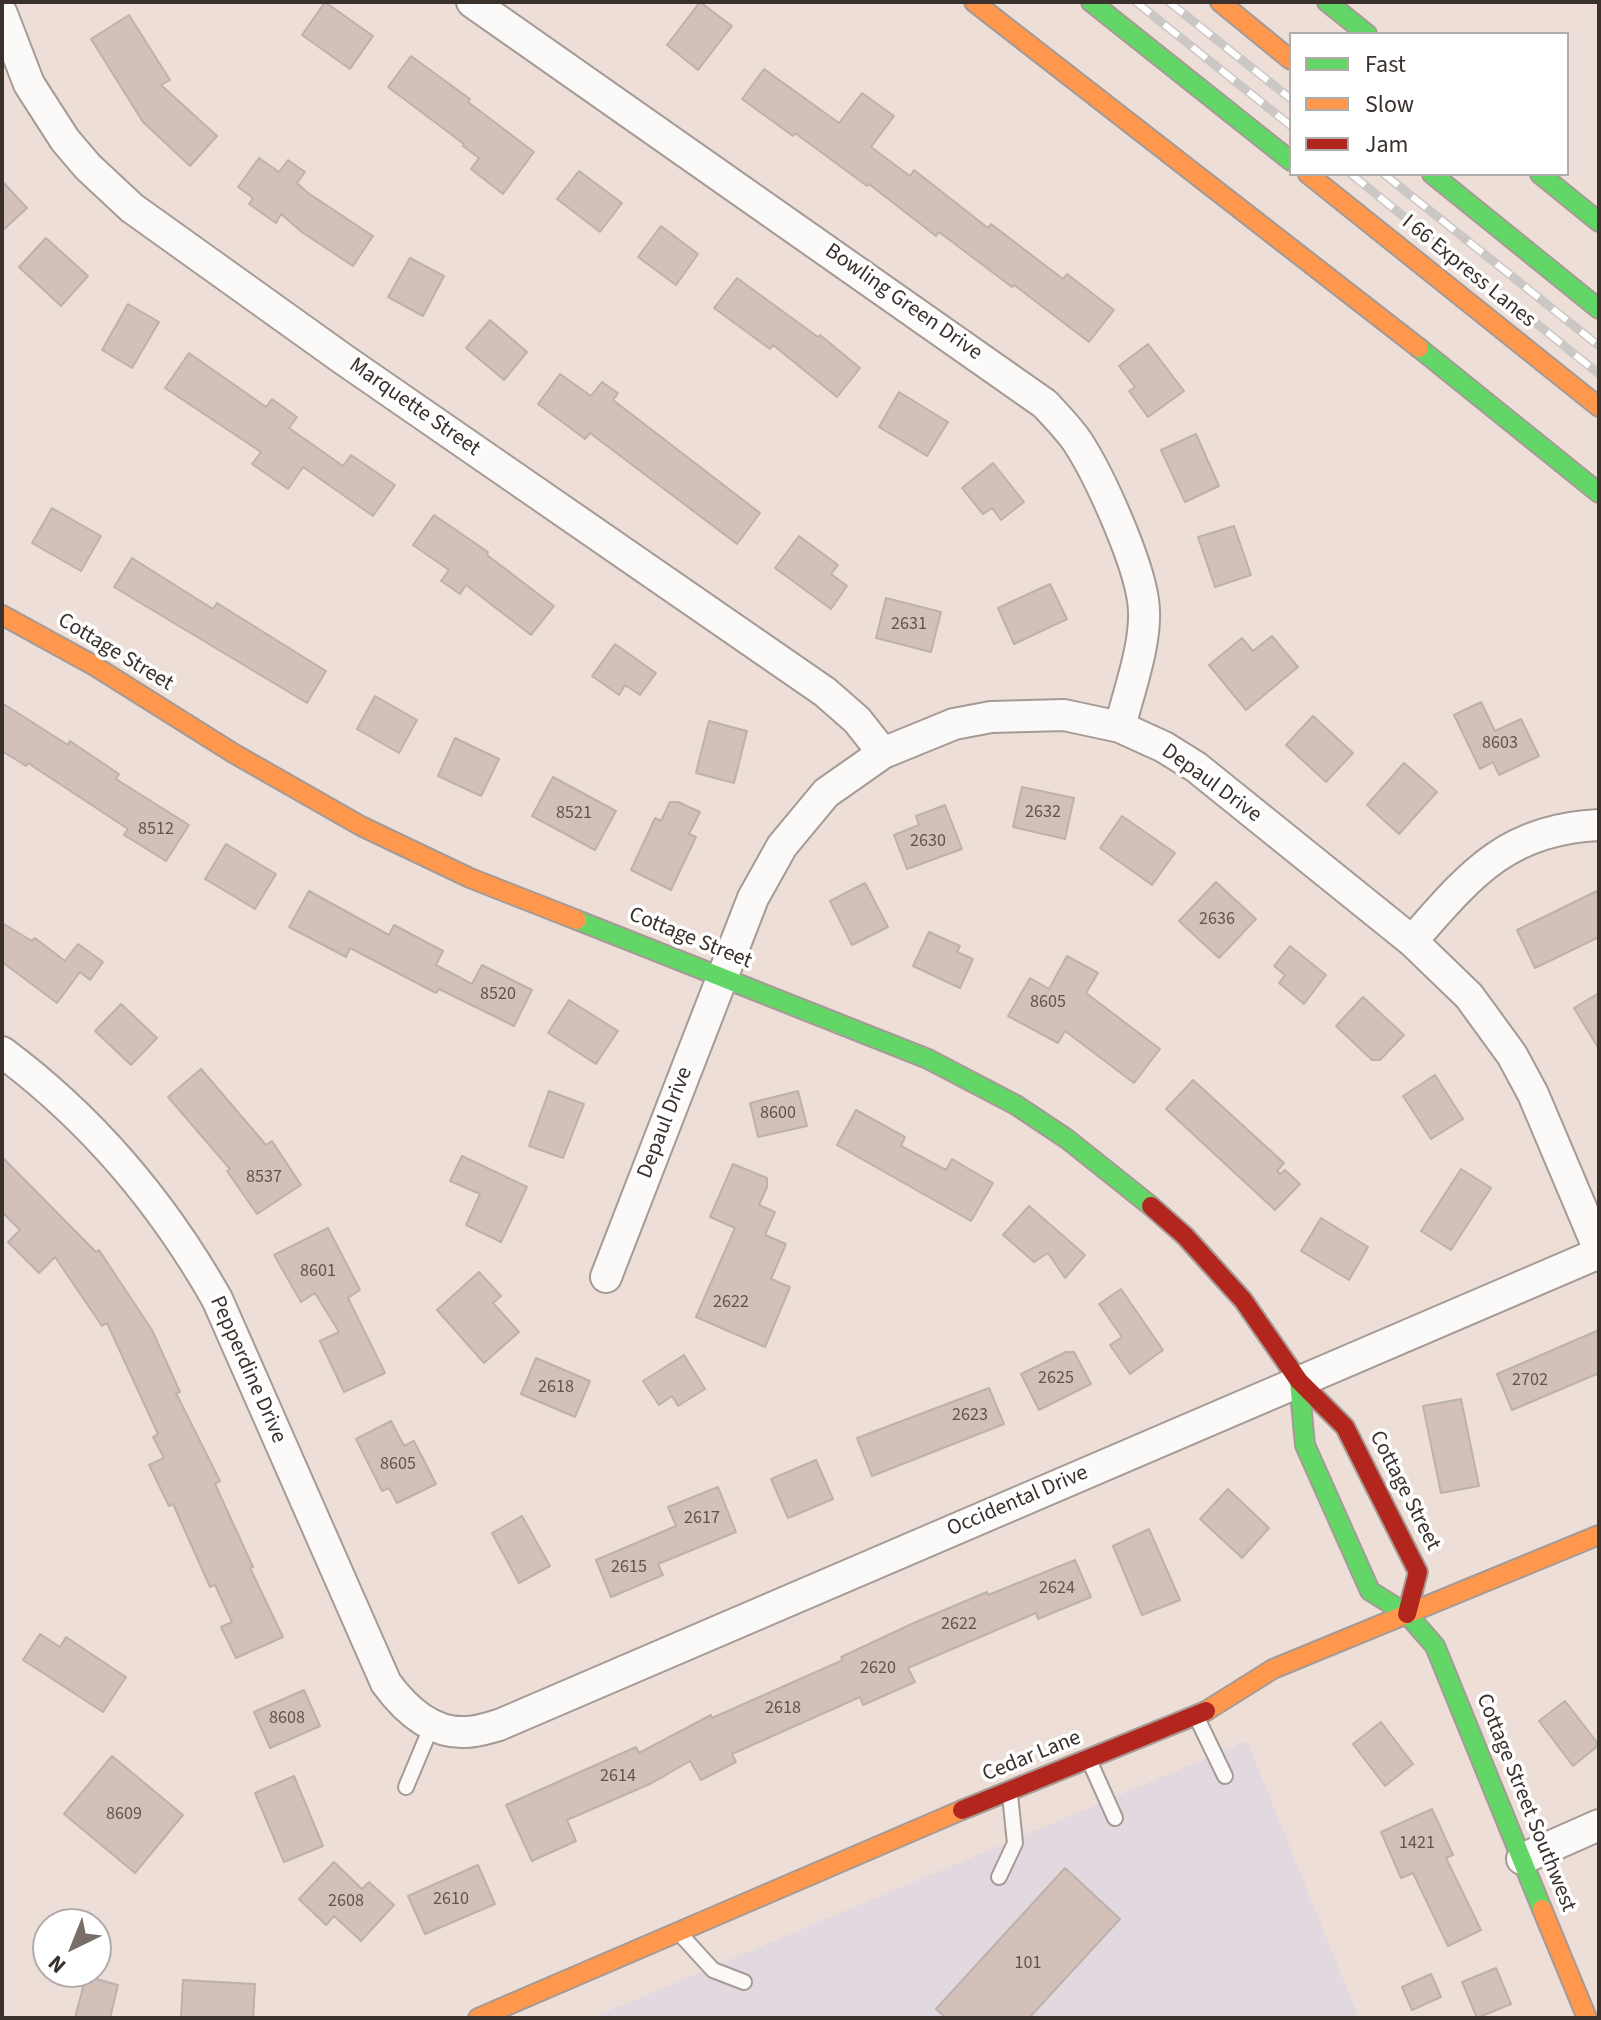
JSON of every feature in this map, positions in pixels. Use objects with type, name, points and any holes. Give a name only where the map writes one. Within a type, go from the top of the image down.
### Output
[{"type":"main road","points":[[974,2],[1468,387],[1599,493]]},
{"type":"main road","points":[[1091,2],[1289,159]]},
{"type":"main road","points":[[1220,2],[1289,58]]},
{"type":"main road","points":[[1327,2],[1364,32]]},
{"type":"main road","name":"I 66 Express Lanes","points":[[1310,176],[1599,407]]},
{"type":"main road","points":[[1434,176],[1599,309]]},
{"type":"main road","points":[[1542,176],[1599,222]]},
{"type":"main road","name":"Cottage Street","points":[[2,615],[93,665],[233,753],[361,826],[470,878],[928,1059],[1016,1105],[1067,1139],[1121,1180],[1185,1236],[1243,1300],[1299,1381],[1345,1427],[1418,1572],[1407,1614],[1370,1591],[1305,1445],[1299,1381]]},
{"type":"main road","name":"Cedar Lane","points":[[478,2018],[1010,1790],[1196,1716],[1219,1705],[1273,1669],[1599,1535]]},
{"type":"main road","name":"Cottage Street Southwest","points":[[1407,1614],[1435,1646],[1587,2018]]},
{"type":"street","name":"Bowling Green Drive","points":[[472,2],[1004,374],[1055,415],[1093,466],[1131,559],[1143,601],[1138,654],[1120,727]]},
{"type":"street","name":"Marquette Street","points":[[2,14],[29,84],[65,140],[88,167],[132,208],[356,368],[825,692],[857,720],[883,753]]},
{"type":"street","name":"Depaul Drive","points":[[606,1277],[753,898],[782,846],[826,793],[883,753],[954,724],[991,717],[1064,715],[1120,727],[1164,747],[1196,767],[1412,941],[1469,996],[1512,1055],[1533,1094],[1599,1251]]},
{"type":"street","points":[[1412,941],[1484,864],[1524,840],[1573,826],[1599,825]]},
{"type":"street","name":"Pepperdine Drive","points":[[2,1052],[48,1089],[107,1145],[161,1209],[188,1248],[217,1299],[386,1683],[405,1709],[432,1725]]},
{"type":"street","name":"Occidental Drive","points":[[432,1725],[466,1732],[499,1725],[1599,1251]]},
{"type":"street","points":[[1522,1859],[1599,1825]]},
{"type":"lane","points":[[1196,1716],[1225,1776]]},
{"type":"lane","points":[[406,1787],[432,1725]]},
{"type":"lane","points":[[1089,1760],[1115,1818]]},
{"type":"lane","points":[[999,1877],[1015,1843],[1010,1790]]},
{"type":"lane","points":[[678,1932],[713,1970],[744,1982]]},
{"type":"shaded area","points":[[1247,1741],[1359,2018],[592,2018]]},
{"type":"building","points":[[325,2],[373,36],[350,69],[302,35]]},
{"type":"building","points":[[700,2],[732,26],[698,70],[667,45]]},
{"type":"building","points":[[129,15],[170,80],[161,85],[217,136],[190,166],[143,122],[91,39]]},
{"type":"building","points":[[411,56],[470,99],[468,102],[534,152],[503,194],[471,169],[479,158],[464,144],[388,87]]},
{"type":"building","points":[[764,69],[839,123],[862,93],[894,116],[871,147],[910,176],[914,170],[988,228],[991,224],[1063,279],[1067,274],[1114,310],[1089,342],[939,232],[936,236],[869,184],[867,186],[742,99]]},
{"type":"building","points":[[259,158],[279,172],[288,160],[305,172],[297,183],[308,193],[373,236],[353,266],[303,233],[281,214],[276,223],[249,204],[253,198],[238,187]]},
{"type":"building","points":[[579,171],[622,203],[600,232],[557,199]]},
{"type":"building","points":[[2,181],[27,208],[2,231]]},
{"type":"building","points":[[661,226],[698,254],[676,285],[638,257]]},
{"type":"building","points":[[46,238],[88,276],[61,306],[19,267]]},
{"type":"building","points":[[410,258],[444,276],[423,316],[388,297]]},
{"type":"building","points":[[737,278],[818,337],[820,335],[860,368],[837,397],[773,345],[770,349],[714,308]]},
{"type":"building","points":[[128,304],[159,322],[132,368],[102,350]]},
{"type":"building","points":[[490,320],[527,352],[504,380],[466,348]]},
{"type":"building","points":[[1148,344],[1184,391],[1148,417],[1129,391],[1135,387],[1119,366]]},
{"type":"building","points":[[189,353],[266,407],[272,399],[297,417],[289,428],[343,466],[351,455],[395,485],[373,516],[303,467],[288,489],[252,464],[261,452],[165,388]]},
{"type":"building","points":[[560,374],[591,396],[602,382],[618,393],[613,400],[760,513],[737,544],[590,433],[585,439],[538,404]]},
{"type":"building","points":[[899,392],[948,422],[927,456],[879,427]]},
{"type":"building","points":[[1196,434],[1219,486],[1185,502],[1161,450]]},
{"type":"building","points":[[993,463],[1024,502],[1001,520],[992,508],[983,514],[962,488]]},
{"type":"building","points":[[52,508],[101,536],[81,571],[32,543]]},
{"type":"building","points":[[434,515],[488,552],[487,555],[554,606],[531,635],[466,585],[460,594],[441,581],[449,570],[413,545]]},
{"type":"building","points":[[1234,526],[1251,575],[1215,587],[1198,537]]},
{"type":"building","points":[[799,536],[838,565],[831,574],[847,586],[831,609],[775,568]]},
{"type":"building","points":[[132,558],[213,609],[217,603],[326,671],[307,703],[114,587]]},
{"type":"building","points":[[1050,584],[1067,619],[1014,644],[998,608]]},
{"type":"building","points":[[886,598],[941,612],[931,652],[876,638]]},
{"type":"building","points":[[1272,636],[1298,667],[1246,710],[1209,665],[1242,638],[1253,651]]},
{"type":"building","points":[[615,644],[656,673],[640,695],[625,685],[619,695],[592,676]]},
{"type":"building","points":[[375,696],[417,720],[399,753],[357,729]]},
{"type":"building","points":[[1481,702],[1495,731],[1521,719],[1539,756],[1499,775],[1493,762],[1480,769],[1454,715]]},
{"type":"building","points":[[2,703],[68,745],[70,741],[119,774],[116,779],[189,825],[166,861],[124,835],[128,829],[28,763],[26,766],[2,751]]},
{"type":"building","points":[[1313,716],[1353,753],[1326,782],[1286,745]]},
{"type":"building","points":[[709,721],[747,731],[734,783],[696,773]]},
{"type":"building","points":[[455,738],[499,759],[481,796],[438,776]]},
{"type":"building","points":[[1404,763],[1437,792],[1399,834],[1367,805]]},
{"type":"building","points":[[553,777],[616,811],[595,850],[532,816]]},
{"type":"building","points":[[1022,787],[1074,798],[1065,839],[1013,827]]},
{"type":"building","points":[[670,802],[678,802],[700,812],[689,834],[696,837],[671,890],[631,870],[655,818],[661,821]]},
{"type":"building","points":[[945,805],[962,849],[907,869],[894,835],[919,825],[916,816]]},
{"type":"building","points":[[1122,816],[1175,853],[1152,885],[1100,848]]},
{"type":"building","points":[[226,844],[276,874],[255,909],[205,879]]},
{"type":"building","points":[[1216,882],[1256,919],[1219,958],[1179,921]]},
{"type":"building","points":[[865,883],[888,927],[852,945],[830,901]]},
{"type":"building","points":[[1599,890],[1599,937],[1535,968],[1517,930]]},
{"type":"building","points":[[309,891],[389,935],[394,925],[443,951],[436,965],[472,984],[482,965],[532,990],[514,1026],[439,989],[436,993],[350,948],[346,957],[289,927]]},
{"type":"building","points":[[2,923],[32,941],[35,938],[65,961],[78,944],[103,962],[90,980],[80,972],[57,1003],[2,962]]},
{"type":"building","points":[[929,932],[960,946],[957,952],[973,959],[960,988],[913,966]]},
{"type":"building","points":[[1290,946],[1326,975],[1304,1004],[1279,983],[1285,975],[1274,966]]},
{"type":"building","points":[[1067,956],[1098,973],[1086,993],[1160,1049],[1134,1083],[1065,1031],[1058,1043],[1008,1016],[1030,978],[1049,989]]},
{"type":"building","points":[[1599,993],[1599,1049],[1574,1008]]},
{"type":"building","points":[[1363,997],[1404,1035],[1380,1060],[1372,1060],[1336,1026]]},
{"type":"building","points":[[569,1000],[618,1031],[596,1064],[548,1033]]},
{"type":"building","points":[[121,1004],[157,1038],[131,1065],[95,1031]]},
{"type":"building","points":[[201,1069],[266,1145],[272,1141],[301,1185],[257,1214],[227,1171],[230,1169],[168,1097]]},
{"type":"building","points":[[1435,1075],[1463,1119],[1431,1139],[1403,1096]]},
{"type":"building","points":[[1193,1080],[1284,1163],[1277,1171],[1280,1174],[1285,1170],[1300,1184],[1275,1210],[1166,1109]]},
{"type":"building","points":[[549,1091],[584,1104],[563,1158],[529,1146]]},
{"type":"building","points":[[798,1091],[807,1126],[758,1137],[750,1103]]},
{"type":"building","points":[[856,1110],[905,1137],[901,1146],[946,1170],[952,1159],[993,1183],[971,1221],[837,1145]]},
{"type":"building","points":[[462,1156],[527,1187],[501,1242],[466,1225],[480,1194],[450,1181]]},
{"type":"building","points":[[2,1157],[96,1252],[99,1250],[152,1330],[180,1392],[176,1393],[220,1481],[215,1484],[283,1637],[236,1658],[221,1627],[232,1622],[215,1585],[210,1587],[173,1504],[169,1506],[149,1465],[164,1458],[153,1437],[158,1434],[107,1323],[102,1326],[55,1257],[39,1273],[8,1242],[20,1230],[2,1212]]},
{"type":"building","points":[[733,1164],[767,1178],[767,1187],[759,1205],[775,1212],[765,1235],[786,1244],[771,1279],[790,1287],[765,1347],[696,1317],[735,1228],[710,1217]]},
{"type":"building","points":[[1461,1169],[1491,1188],[1451,1250],[1421,1231]]},
{"type":"building","points":[[1029,1206],[1085,1255],[1065,1278],[1048,1253],[1034,1262],[1003,1235]]},
{"type":"building","points":[[1321,1218],[1368,1247],[1349,1280],[1301,1251]]},
{"type":"building","points":[[328,1228],[360,1290],[348,1298],[385,1373],[344,1392],[320,1341],[339,1332],[315,1293],[301,1302],[274,1255]]},
{"type":"building","points":[[479,1272],[501,1296],[493,1303],[519,1332],[484,1363],[437,1310]]},
{"type":"building","points":[[1121,1289],[1163,1350],[1130,1374],[1110,1345],[1122,1337],[1099,1304]]},
{"type":"building","points":[[1599,1330],[1599,1373],[1512,1410],[1497,1374]]},
{"type":"building","points":[[1066,1352],[1074,1352],[1091,1384],[1039,1410],[1021,1374]]},
{"type":"building","points":[[684,1355],[705,1389],[678,1406],[672,1396],[659,1405],[643,1381]]},
{"type":"building","points":[[536,1358],[590,1381],[575,1417],[521,1394]]},
{"type":"building","points":[[989,1388],[1004,1424],[872,1476],[857,1438]]},
{"type":"building","points":[[1461,1399],[1479,1486],[1441,1493],[1423,1406]]},
{"type":"building","points":[[391,1421],[404,1446],[414,1441],[436,1484],[397,1503],[389,1488],[382,1491],[356,1439]]},
{"type":"building","points":[[816,1460],[833,1499],[788,1518],[771,1479]]},
{"type":"building","points":[[718,1487],[736,1532],[658,1564],[663,1575],[611,1597],[596,1560],[676,1526],[668,1507]]},
{"type":"building","points":[[1228,1489],[1269,1528],[1242,1558],[1200,1519]]},
{"type":"building","points":[[522,1516],[550,1566],[519,1583],[492,1533]]},
{"type":"building","points":[[1149,1529],[1180,1600],[1142,1615],[1113,1546]]},
{"type":"building","points":[[1075,1560],[1091,1597],[1038,1619],[1036,1613],[908,1668],[915,1682],[863,1705],[860,1697],[732,1754],[736,1762],[701,1780],[690,1761],[652,1783],[567,1820],[576,1841],[532,1861],[506,1805],[636,1747],[639,1753],[711,1715],[712,1718],[843,1660],[841,1657],[916,1622]]},
{"type":"building","points":[[40,1634],[60,1647],[66,1637],[126,1677],[103,1712],[23,1660]]},
{"type":"building","points":[[304,1690],[320,1726],[270,1748],[254,1712]]},
{"type":"building","points":[[1565,1701],[1599,1745],[1573,1766],[1539,1721]]},
{"type":"building","points":[[1381,1722],[1413,1764],[1385,1786],[1353,1744]]},
{"type":"building","points":[[112,1756],[183,1815],[135,1873],[64,1814]]},
{"type":"building","points":[[294,1776],[323,1846],[284,1862],[255,1793]]},
{"type":"building","points":[[1432,1809],[1453,1855],[1446,1858],[1481,1930],[1448,1946],[1413,1873],[1401,1878],[1381,1832]]},
{"type":"building","points":[[334,1862],[362,1889],[369,1882],[394,1905],[361,1941],[334,1916],[326,1925],[299,1899]]},
{"type":"building","points":[[478,1865],[495,1904],[425,1934],[408,1896]]},
{"type":"building","points":[[1065,1868],[1120,1919],[1029,2018],[946,2018],[936,2009]]},
{"type":"building","points":[[1496,1968],[1511,2004],[1477,2018],[1462,1982]]},
{"type":"building","points":[[1431,1974],[1441,1997],[1412,2010],[1402,1987]]},
{"type":"building","points":[[183,1980],[255,1984],[253,2018],[181,2018]]},
{"type":"building","points":[[112,1983],[118,1985],[110,2018],[75,2018],[83,1988],[112,1988]]},
{"type":"railway","points":[[1136,2],[1289,124]]},
{"type":"railway","points":[[1169,2],[1289,97]]},
{"type":"railway","points":[[1353,176],[1599,374]]},
{"type":"railway","points":[[1386,176],[1599,346]]},
{"type":"traffic: fast","points":[[1091,2],[1289,159]]},
{"type":"traffic: fast","points":[[1327,2],[1364,32]]},
{"type":"traffic: fast","points":[[1434,176],[1599,309]]},
{"type":"traffic: fast","points":[[1542,176],[1599,222]]},
{"type":"traffic: fast","points":[[1419,348],[1599,493]]},
{"type":"traffic: fast","points":[[577,920],[928,1059],[1016,1105],[1067,1139],[1151,1206]]},
{"type":"traffic: fast","points":[[1299,1381],[1305,1445],[1370,1591],[1407,1614],[1435,1646],[1542,1909]]},
{"type":"traffic: slow","points":[[974,2],[1419,348]]},
{"type":"traffic: slow","points":[[1220,2],[1289,58]]},
{"type":"traffic: slow","points":[[1310,176],[1599,407]]},
{"type":"traffic: slow","points":[[2,615],[93,665],[233,753],[361,826],[470,878],[577,920]]},
{"type":"traffic: slow","points":[[1206,1711],[1273,1669],[1599,1535]]},
{"type":"traffic: slow","points":[[478,2018],[962,1810]]},
{"type":"traffic: slow","points":[[1542,1909],[1587,2018]]},
{"type":"traffic: jam","points":[[1151,1206],[1185,1236],[1243,1300],[1299,1381],[1345,1427],[1418,1572],[1407,1614]]},
{"type":"traffic: jam","points":[[962,1810],[1206,1711]]}]
